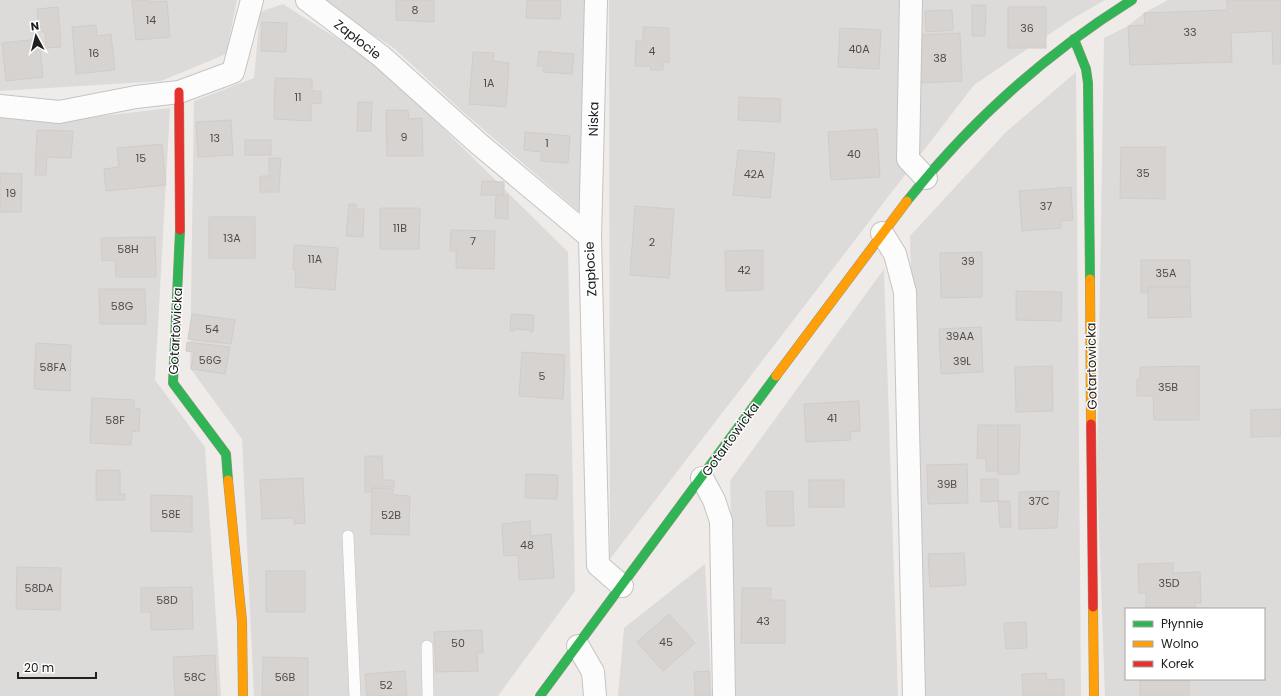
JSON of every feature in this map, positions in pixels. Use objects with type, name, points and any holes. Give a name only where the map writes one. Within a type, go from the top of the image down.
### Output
[{"type":"street","points":[[0,106],[59,112],[136,97],[179,92],[233,72],[252,0]]},
{"type":"street","name":"Zapłocie","points":[[307,0],[381,56],[479,144],[590,238],[598,565],[622,586]]},
{"type":"street","name":"Niska","points":[[590,238],[596,0]]},
{"type":"street","points":[[911,0],[908,159],[926,178]]},
{"type":"street","name":"Gotartowicka","points":[[540,696],[882,233],[926,178],[985,113],[1074,39],[1132,0]]},
{"type":"street","name":"Gotartowicka","points":[[1074,39],[1086,69],[1088,83],[1094,696]]},
{"type":"street","name":"Gotartowicka","points":[[179,92],[181,217],[173,383],[226,454],[242,621],[243,696]]},
{"type":"street","points":[[882,233],[896,254],[905,292],[914,696]]},
{"type":"street","points":[[702,478],[714,500],[721,521],[724,696]]},
{"type":"street","points":[[578,646],[593,672],[595,696]]},
{"type":"lane","points":[[348,536],[355,696]]},
{"type":"lane","points":[[427,646],[428,696]]},
{"type":"shaded area","points":[[0,0],[237,0],[226,54],[161,81],[0,91]]},
{"type":"shaded area","points":[[320,0],[586,0],[582,214],[462,111],[395,49]]},
{"type":"shaded area","points":[[609,0],[1105,0],[1072,19],[974,85],[610,559]]},
{"type":"shaded area","points":[[1168,0],[1281,0],[1281,696],[1105,696],[1097,472],[1104,38],[1128,26],[1144,13]]},
{"type":"shaded area","points":[[283,4],[380,66],[568,252],[575,591],[498,696],[254,696],[242,439],[190,368],[194,101],[254,78],[260,12]]},
{"type":"shaded area","points":[[1076,72],[1081,696],[921,696],[910,236],[1006,132]]},
{"type":"shaded area","points":[[170,108],[155,380],[205,447],[221,696],[0,696],[0,118],[68,120]]},
{"type":"shaded area","points":[[884,269],[898,696],[736,696],[730,481]]},
{"type":"shaded area","points":[[705,564],[712,696],[618,696],[624,628]]},
{"type":"building","points":[[132,0],[149,0],[150,2],[167,1],[170,37],[136,40]]},
{"type":"building","points":[[396,0],[434,0],[434,22],[396,20]]},
{"type":"building","points":[[527,0],[561,0],[560,19],[526,18]]},
{"type":"building","points":[[1227,0],[1281,0],[1281,64],[1273,64],[1272,31],[1231,33],[1232,62],[1130,65],[1128,26],[1145,25],[1144,13],[1227,10]]},
{"type":"building","points":[[972,5],[986,5],[985,36],[972,36]]},
{"type":"building","points":[[58,7],[61,47],[46,48],[45,32],[39,32],[37,9]]},
{"type":"building","points":[[1008,7],[1046,7],[1046,48],[1008,48]]},
{"type":"building","points":[[952,10],[953,30],[926,32],[925,11]]},
{"type":"building","points":[[262,22],[287,23],[286,52],[261,51]]},
{"type":"building","points":[[96,25],[97,36],[111,34],[115,70],[76,74],[72,27]]},
{"type":"building","points":[[643,27],[669,28],[669,62],[663,62],[663,70],[651,70],[650,66],[635,66],[636,41],[643,41]]},
{"type":"building","points":[[840,28],[881,30],[879,69],[838,67]]},
{"type":"building","points":[[960,33],[962,81],[921,83],[919,35]]},
{"type":"building","points":[[39,39],[43,77],[6,81],[2,43]]},
{"type":"building","points":[[539,51],[574,54],[572,74],[543,72],[544,66],[537,66]]},
{"type":"building","points":[[473,52],[494,53],[493,61],[509,63],[506,107],[469,104]]},
{"type":"building","points":[[275,78],[312,79],[312,91],[321,91],[321,104],[311,103],[311,121],[274,119]]},
{"type":"building","points":[[739,97],[781,99],[780,122],[738,120]]},
{"type":"building","points":[[358,102],[372,102],[371,131],[357,131]]},
{"type":"building","points":[[386,110],[408,110],[409,119],[422,118],[423,156],[387,156]]},
{"type":"building","points":[[231,120],[233,155],[198,157],[196,122]]},
{"type":"building","points":[[877,129],[880,177],[831,180],[828,132]]},
{"type":"building","points":[[37,130],[73,131],[71,158],[47,157],[46,175],[35,175]]},
{"type":"building","points":[[525,132],[570,136],[568,163],[541,161],[541,152],[524,150]]},
{"type":"building","points":[[245,140],[271,140],[271,155],[245,155]]},
{"type":"building","points":[[162,144],[166,185],[106,191],[104,169],[119,167],[117,148]]},
{"type":"building","points":[[1121,147],[1165,147],[1165,199],[1120,198]]},
{"type":"building","points":[[738,150],[775,153],[770,198],[733,195]]},
{"type":"building","points":[[269,158],[281,158],[279,192],[260,192],[260,176],[269,176]]},
{"type":"building","points":[[0,173],[22,174],[21,212],[0,212]]},
{"type":"building","points":[[482,181],[504,182],[504,195],[481,195]]},
{"type":"building","points":[[1071,187],[1073,220],[1061,221],[1061,228],[1022,231],[1019,191]]},
{"type":"building","points":[[496,195],[508,195],[508,219],[495,218]]},
{"type":"building","points":[[349,204],[356,204],[356,209],[364,209],[363,237],[346,236]]},
{"type":"building","points":[[635,206],[674,209],[669,278],[630,275]]},
{"type":"building","points":[[380,208],[420,208],[419,249],[380,249]]},
{"type":"building","points":[[209,217],[255,217],[255,258],[209,258]]},
{"type":"building","points":[[451,230],[495,231],[494,269],[456,268],[456,251],[450,251]]},
{"type":"building","points":[[155,237],[156,277],[116,277],[115,260],[102,261],[101,238]]},
{"type":"building","points":[[294,245],[338,248],[335,290],[295,287],[296,270],[293,270]]},
{"type":"building","points":[[763,250],[763,290],[726,291],[725,251]]},
{"type":"building","points":[[982,252],[982,297],[941,298],[940,253]]},
{"type":"building","points":[[1141,260],[1190,260],[1190,287],[1148,287],[1147,293],[1141,293]]},
{"type":"building","points":[[1148,287],[1190,287],[1191,317],[1148,318]]},
{"type":"building","points":[[99,289],[145,289],[146,324],[100,324]]},
{"type":"building","points":[[1016,291],[1062,292],[1061,321],[1016,320]]},
{"type":"building","points":[[192,314],[235,320],[231,344],[188,339]]},
{"type":"building","points":[[511,314],[534,315],[533,332],[530,332],[530,330],[513,329],[513,331],[510,331]]},
{"type":"building","points":[[981,327],[983,372],[941,374],[939,329]]},
{"type":"building","points":[[187,342],[230,347],[225,374],[191,369],[194,352],[186,351]]},
{"type":"building","points":[[36,343],[71,345],[70,391],[34,389]]},
{"type":"building","points":[[522,352],[565,355],[563,399],[519,396]]},
{"type":"building","points":[[1052,366],[1053,411],[1016,412],[1015,367]]},
{"type":"building","points":[[1199,366],[1199,420],[1154,420],[1153,396],[1137,396],[1137,379],[1140,379],[1140,367]]},
{"type":"building","points":[[92,398],[134,400],[134,408],[140,409],[139,432],[132,431],[131,445],[90,443]]},
{"type":"building","points":[[859,401],[860,431],[850,432],[851,440],[806,442],[804,404]]},
{"type":"building","points":[[1281,409],[1281,436],[1251,437],[1251,410]]},
{"type":"building","points":[[978,425],[998,425],[998,471],[986,471],[986,458],[977,459]]},
{"type":"building","points":[[998,425],[1020,425],[1019,474],[998,474]]},
{"type":"building","points":[[365,456],[382,456],[383,480],[394,480],[394,487],[372,487],[372,492],[365,492]]},
{"type":"building","points":[[967,464],[968,503],[928,504],[927,465]]},
{"type":"building","points":[[96,470],[120,470],[120,494],[125,494],[125,500],[96,500]]},
{"type":"building","points":[[526,474],[558,475],[557,499],[525,498]]},
{"type":"building","points":[[303,478],[305,523],[294,524],[294,518],[262,519],[260,480]]},
{"type":"building","points":[[981,479],[998,479],[998,501],[981,502]]},
{"type":"building","points":[[809,480],[844,480],[844,507],[809,507]]},
{"type":"building","points":[[372,488],[393,489],[393,495],[410,496],[409,535],[371,534]]},
{"type":"building","points":[[766,491],[793,491],[794,526],[767,526]]},
{"type":"building","points":[[1059,491],[1057,528],[1019,529],[1019,492]]},
{"type":"building","points":[[151,495],[192,496],[192,532],[151,531]]},
{"type":"building","points":[[998,501],[1010,501],[1011,527],[1000,527]]},
{"type":"building","points":[[530,521],[531,536],[551,534],[554,578],[519,580],[518,555],[504,556],[502,524]]},
{"type":"building","points":[[964,553],[966,585],[930,587],[928,554]]},
{"type":"building","points":[[1173,563],[1173,573],[1200,572],[1201,603],[1195,603],[1196,608],[1146,608],[1146,593],[1139,593],[1138,564]]},
{"type":"building","points":[[17,567],[61,568],[60,610],[16,609]]},
{"type":"building","points":[[266,571],[305,571],[305,612],[266,612]]},
{"type":"building","points":[[192,587],[193,629],[151,630],[151,612],[141,612],[141,588]]},
{"type":"building","points":[[742,588],[771,588],[771,600],[785,600],[785,643],[741,643]]},
{"type":"building","points":[[669,614],[695,643],[663,671],[637,642]]},
{"type":"building","points":[[1026,622],[1027,648],[1006,649],[1004,623]]},
{"type":"building","points":[[482,630],[483,653],[477,653],[478,671],[436,672],[434,632]]},
{"type":"building","points":[[215,655],[217,696],[175,696],[173,657]]},
{"type":"building","points":[[263,657],[308,658],[308,696],[262,696]]},
{"type":"building","points":[[405,671],[407,696],[367,696],[365,674]]},
{"type":"building","points":[[709,671],[710,696],[695,696],[694,672]]},
{"type":"building","points":[[1046,673],[1047,680],[1064,679],[1064,696],[1023,696],[1022,674]]},
{"type":"building","points":[[1140,680],[1189,680],[1189,696],[1140,696]]},
{"type":"traffic: fast","points":[[907,201],[931,172],[983,116],[1039,66],[1069,43],[1132,0]]},
{"type":"traffic: fast","points":[[1074,39],[1086,69],[1088,83],[1090,279]]},
{"type":"traffic: fast","points":[[180,230],[173,383],[226,454],[228,480]]},
{"type":"traffic: fast","points":[[540,696],[776,376]]},
{"type":"traffic: slow","points":[[776,376],[907,201]]},
{"type":"traffic: slow","points":[[1090,279],[1091,424]]},
{"type":"traffic: slow","points":[[228,480],[242,621],[243,696]]},
{"type":"traffic: slow","points":[[1093,607],[1094,696]]},
{"type":"traffic: jam","points":[[179,92],[180,230]]},
{"type":"traffic: jam","points":[[1091,424],[1093,607]]}]
